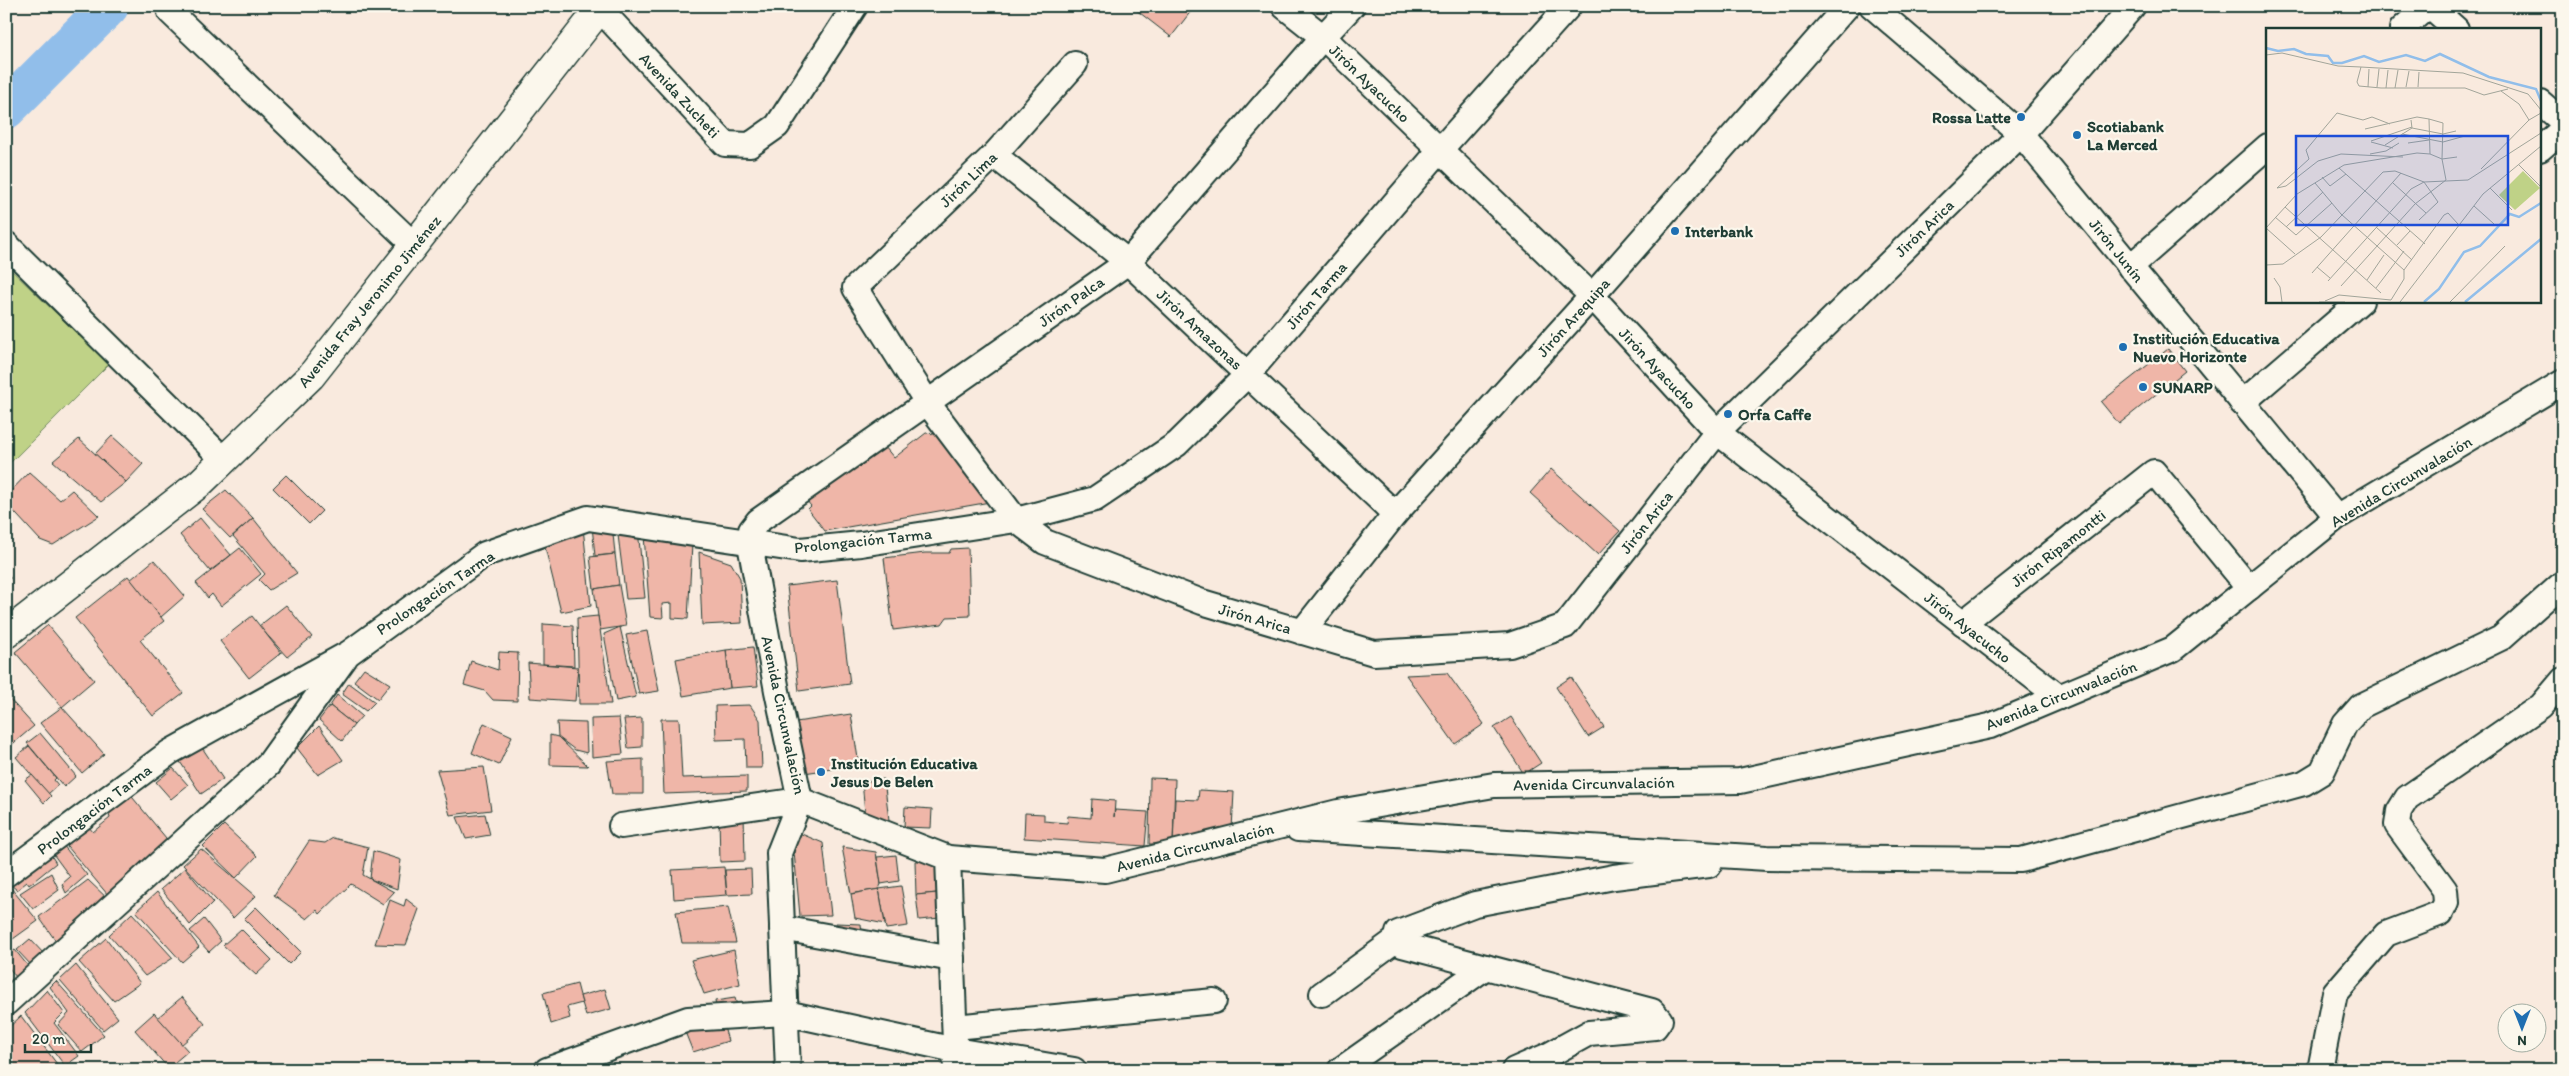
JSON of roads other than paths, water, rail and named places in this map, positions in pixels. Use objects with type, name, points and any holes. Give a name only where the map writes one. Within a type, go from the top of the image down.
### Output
[{"type":"highway","name":"Avenida Fray Jeronimo Jiménez","points":[[6,634],[200,483],[312,376],[601,8]]},
{"type":"street","name":"Avenida Zucheti","points":[[601,8],[725,144],[750,145],[777,126],[855,6]]},
{"type":"street","name":"Jirón Ayacucho","points":[[1284,6],[1323,37],[1592,296],[1717,432],[2059,697]]},
{"type":"street","name":"Jirón Palca","points":[[750,544],[751,530],[758,521],[1128,262],[1352,6]]},
{"type":"street","name":"Jirón Tarma","points":[[1016,520],[1095,499],[1177,444],[1248,374],[1440,150],[1569,6]]},
{"type":"street","name":"Jirón Arequipa","points":[[1302,632],[1396,514],[1592,296],[1848,6]]},
{"type":"street","name":"Jirón Junín","points":[[1872,6],[2021,134],[2337,517]]},
{"type":"street","name":"Jirón Arica","points":[[855,288],[927,402],[1016,520],[1045,542],[1202,602],[1374,653],[1510,645],[1565,626],[1717,432],[2021,134],[2133,6]]},
{"type":"street","points":[[2403,28],[2429,6],[2455,28]]},
{"type":"street","points":[[170,12],[415,246]]},
{"type":"street","name":"Jirón Lima","points":[[855,288],[994,155],[1075,64]]},
{"type":"street","points":[[2542,104],[2563,122]]},
{"type":"street","points":[[2542,147],[2563,130]]},
{"type":"street","points":[[2130,267],[2266,148]]},
{"type":"street","name":"Jirón Amazonas","points":[[994,155],[1128,262],[1396,514]]},
{"type":"street","points":[[6,244],[224,460]]},
{"type":"street","points":[[2242,402],[2360,302]]},
{"type":"street","name":"Avenida Circunvalación","points":[[750,544],[777,691],[800,800],[948,858],[1105,870],[1338,812],[1494,784],[1740,781],[1990,726],[2173,649],[2337,517],[2563,382]]},
{"type":"street","name":"Jirón Ripamontti","points":[[1963,623],[2154,472],[2249,588]]},
{"type":"street","name":"Prolongación Tarma","points":[[6,874],[170,752],[349,653],[485,554],[588,518],[750,544],[800,550],[861,544],[1016,520]]},
{"type":"street","points":[[1274,828],[1734,856],[2021,860],[2304,783],[2322,772],[2345,724],[2361,706],[2500,638],[2563,583]]},
{"type":"street","points":[[6,1003],[268,765],[349,653]]},
{"type":"street","points":[[2320,1070],[2336,993],[2386,934],[2441,913],[2446,903],[2445,890],[2397,825],[2400,811],[2407,798],[2540,706],[2563,680]]},
{"type":"street","points":[[621,826],[800,800],[779,853],[788,1070]]},
{"type":"street","points":[[1322,994],[1396,939],[1398,933],[1475,904],[1614,877],[1706,866],[1734,856]]},
{"type":"street","points":[[948,858],[956,1060]]},
{"type":"street","points":[[782,928],[952,959]]},
{"type":"street","points":[[1396,939],[1402,945],[1652,1011],[1660,1020],[1655,1027],[1589,1033],[1549,1055],[1514,1070]]},
{"type":"street","points":[[1340,1070],[1486,967]]},
{"type":"street","points":[[954,1027],[1214,1000]]},
{"type":"street","points":[[547,1070],[688,1019],[786,1013],[956,1060],[1074,1070]]},
{"type":"waterway","points":[[6,109],[109,6]]},
{"type":"place","name":"Rossa Latte","points":[[2021,117]]},
{"type":"place","name":"Scotiabank La Merced","points":[[2077,135]]},
{"type":"place","name":"Interbank","points":[[1675,231]]},
{"type":"place","name":"Institución Educativa Nuevo Horizonte","points":[[2123,347]]},
{"type":"place","name":"SUNARP","points":[[2143,387]]},
{"type":"place","name":"Orfa Caffe","points":[[1728,414]]},
{"type":"place","name":"Institución Educativa Jesus De Belen","points":[[821,772]]}]
